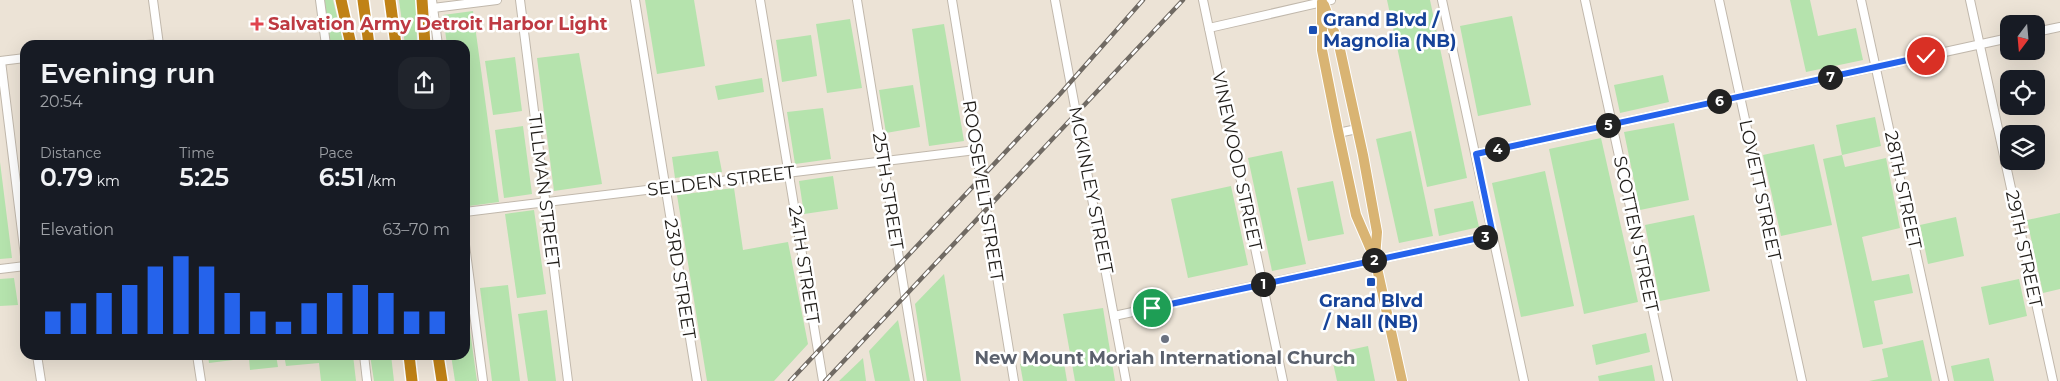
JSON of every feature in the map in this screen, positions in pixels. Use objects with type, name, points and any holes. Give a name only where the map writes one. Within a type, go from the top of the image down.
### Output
[{"type":"highway","points":[[341,0],[350,40]]},
{"type":"highway","points":[[363,0],[368,40]]},
{"type":"highway","points":[[390,0],[395,40]]},
{"type":"highway","points":[[422,0],[425,40]]},
{"type":"highway","points":[[409,360],[412,381]]},
{"type":"highway","points":[[439,360],[442,381]]},
{"type":"highway","points":[[444,360],[446,381]]},
{"type":"main road","points":[[1325,1],[1340,45],[1374,214],[1376,232],[1375,259]]},
{"type":"main road","points":[[1325,1],[1322,50],[1338,133],[1356,215],[1375,259],[1402,381]]},
{"type":"street","points":[[152,0],[158,40]]},
{"type":"street","points":[[320,0],[325,40]]},
{"type":"street","points":[[437,40],[433,4],[497,0]]},
{"type":"street","name":"TILLMAN STREET","points":[[520,0],[568,381]]},
{"type":"street","name":"23RD STREET","points":[[635,0],[697,381]]},
{"type":"street","name":"24TH STREET","points":[[760,0],[823,381]]},
{"type":"street","name":"25TH STREET","points":[[857,0],[919,381]]},
{"type":"street","name":"ROOSEVELT STREET","points":[[952,0],[1014,381]]},
{"type":"street","name":"MCKINLEY STREET","points":[[1055,0],[1126,381]]},
{"type":"street","name":"VINEWOOD STREET","points":[[1203,0],[1283,381]]},
{"type":"street","points":[[1442,0],[1524,381]]},
{"type":"street","name":"SCOTTEN STREET","points":[[1585,0],[1668,381]]},
{"type":"street","name":"LOVETT STREET","points":[[1719,0],[1802,381]]},
{"type":"street","name":"28TH STREET","points":[[1861,0],[1944,381]]},
{"type":"street","name":"29TH STREET","points":[[1970,0],[2052,381]]},
{"type":"street","points":[[1209,28],[1325,1]]},
{"type":"street","points":[[2045,30],[2060,27]]},
{"type":"street","points":[[1476,154],[2000,40]]},
{"type":"street","points":[[20,59],[0,61],[20,217]]},
{"type":"street","points":[[1338,133],[1357,129]]},
{"type":"street","name":"SELDEN STREET","points":[[470,211],[976,150]]},
{"type":"street","points":[[1114,316],[1493,235]]},
{"type":"street","points":[[0,269],[20,267]]},
{"type":"street","points":[[470,283],[483,381]]},
{"type":"street","points":[[39,360],[41,381]]},
{"type":"street","points":[[198,360],[200,381]]},
{"type":"street","points":[[365,360],[367,381]]},
{"type":"green space","points":[[324,0],[333,0],[343,40],[329,40]]},
{"type":"green space","points":[[399,0],[416,0],[417,40],[404,40]]},
{"type":"green space","points":[[645,0],[694,0],[705,66],[657,74]]},
{"type":"green space","points":[[1387,0],[1430,0],[1467,178],[1427,187]]},
{"type":"green space","points":[[1790,0],[1810,0],[1818,36],[1856,28],[1863,60],[1806,72]]},
{"type":"green space","points":[[473,11],[499,202],[470,206],[470,40],[446,40],[443,15]]},
{"type":"green space","points":[[1512,16],[1531,105],[1478,116],[1460,26]]},
{"type":"green space","points":[[850,19],[862,88],[827,93],[816,24]]},
{"type":"green space","points":[[944,24],[964,141],[929,146],[912,29]]},
{"type":"green space","points":[[811,35],[817,76],[782,82],[776,40]]},
{"type":"green space","points":[[579,53],[602,184],[554,191],[537,58]]},
{"type":"green space","points":[[515,57],[522,111],[493,115],[485,61]]},
{"type":"green space","points":[[1663,75],[1669,102],[1620,113],[1614,85]]},
{"type":"green space","points":[[762,78],[764,92],[718,100],[715,86]]},
{"type":"green space","points":[[913,85],[920,127],[886,133],[879,90]]},
{"type":"green space","points":[[823,108],[831,159],[795,164],[787,112]]},
{"type":"green space","points":[[1875,117],[1881,146],[1842,155],[1836,125]]},
{"type":"green space","points":[[1674,123],[1689,200],[1640,210],[1624,132]]},
{"type":"green space","points":[[523,126],[532,194],[504,198],[495,130]]},
{"type":"green space","points":[[1411,131],[1433,236],[1399,243],[1376,139]]},
{"type":"green space","points":[[1601,138],[1638,302],[1584,314],[1549,149]]},
{"type":"green space","points":[[1814,144],[1832,225],[1781,236],[1763,155]]},
{"type":"green space","points":[[718,151],[722,172],[675,178],[672,157]]},
{"type":"green space","points":[[1282,151],[1306,264],[1272,271],[1248,158]]},
{"type":"green space","points":[[1842,155],[1845,167],[1886,158],[1900,228],[1862,237],[1872,281],[1909,274],[1913,293],[1874,301],[1883,344],[1863,348],[1823,159]]},
{"type":"green space","points":[[0,162],[12,258],[0,259]]},
{"type":"green space","points":[[1545,171],[1574,306],[1521,317],[1492,183]]},
{"type":"green space","points":[[833,176],[838,209],[804,214],[799,181]]},
{"type":"green space","points":[[1333,181],[1344,234],[1308,241],[1297,188]]},
{"type":"green space","points":[[1231,186],[1248,265],[1188,278],[1171,199]]},
{"type":"green space","points":[[734,188],[743,250],[788,242],[808,344],[774,381],[707,381],[677,195]]},
{"type":"green space","points":[[1473,201],[1479,227],[1439,236],[1434,209]]},
{"type":"green space","points":[[534,210],[546,294],[517,298],[505,214]]},
{"type":"green space","points":[[2060,213],[2060,289],[2043,293],[2027,220]]},
{"type":"green space","points":[[1694,215],[1710,291],[1660,301],[1645,225]]},
{"type":"green space","points":[[1956,217],[1964,256],[1928,264],[1920,225]]},
{"type":"green space","points":[[944,274],[961,381],[927,381],[915,304]]},
{"type":"green space","points":[[14,278],[18,305],[0,306],[0,279]]},
{"type":"green space","points":[[2019,279],[2027,316],[1989,325],[1981,287]]},
{"type":"green space","points":[[508,285],[520,381],[492,381],[480,288]]},
{"type":"green space","points":[[1103,308],[1115,381],[1075,381],[1063,314]]},
{"type":"green space","points":[[547,310],[556,381],[528,381],[518,314]]},
{"type":"green space","points":[[898,320],[910,381],[875,381],[869,351]]},
{"type":"green space","points":[[470,331],[477,381],[455,381],[452,360],[470,360]]},
{"type":"green space","points":[[1646,333],[1650,352],[1596,365],[1592,345]]},
{"type":"green space","points":[[1923,340],[1932,381],[1869,381],[1888,377],[1882,349]]},
{"type":"green space","points":[[1368,346],[1375,381],[1337,381],[1331,354]]},
{"type":"green space","points":[[1063,357],[1067,381],[1023,381],[1020,364]]},
{"type":"green space","points":[[863,358],[866,381],[839,381]]},
{"type":"green space","points":[[1989,358],[1994,381],[1954,381],[1951,366]]},
{"type":"green space","points":[[209,360],[233,360],[209,363]]},
{"type":"green space","points":[[249,360],[277,360],[278,367],[250,370]]},
{"type":"green space","points":[[285,360],[354,360],[356,381],[321,381],[319,363],[286,366]]},
{"type":"green space","points":[[371,360],[392,360],[394,381],[374,381]]},
{"type":"green space","points":[[1652,365],[1655,381],[1599,381],[1598,376]]},
{"type":"railway","points":[[790,381],[1060,94],[1143,0]]},
{"type":"railway","points":[[825,381],[1183,0]]},
{"type":"place","name":"Salvation Army Detroit Harbor Light","points":[[257,24]]},
{"type":"place","name":"Grand Blvd / Magnolia (NB)","points":[[1313,30]]},
{"type":"place","name":"Grand Blvd / Nall (NB)","points":[[1371,282]]},
{"type":"place","name":"New Mount Moriah International Church","points":[[1165,339]]},
{"type":"route","points":[[1152,308],[1493,235],[1476,154],[1926,56]]}]
